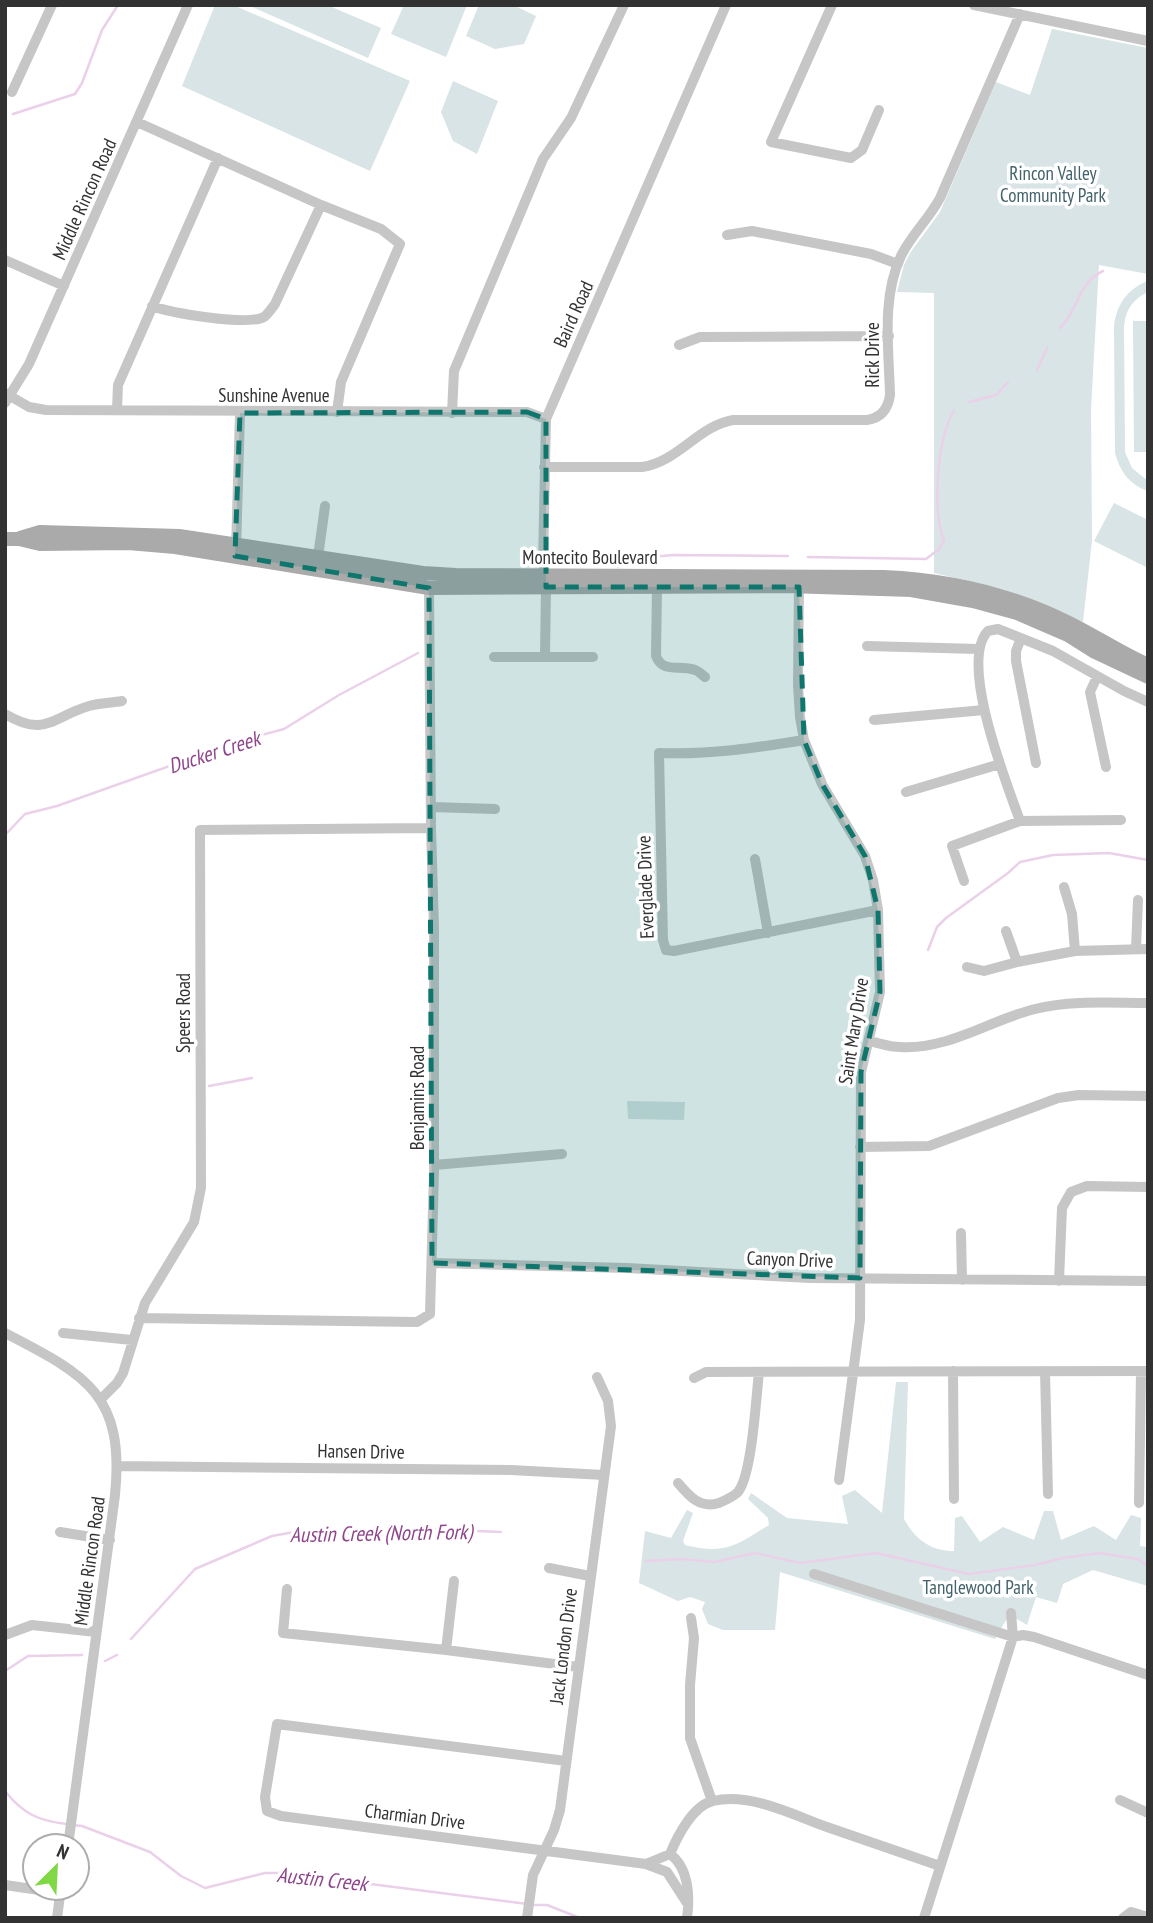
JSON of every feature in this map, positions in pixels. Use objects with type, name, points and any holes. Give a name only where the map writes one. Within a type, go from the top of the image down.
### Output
[{"type":"main road","name":"Montecito Boulevard","points":[[12,539],[40,532],[179,536],[236,551],[429,588],[545,581],[858,577],[936,581],[979,589],[1045,612],[1148,665]]},
{"type":"main road","name":"Montecito Boulevard","points":[[236,551],[318,557],[423,573],[545,581],[657,587],[900,589],[973,601],[1017,613],[1068,635],[1095,652],[1148,677]]},
{"type":"street","points":[[12,92],[52,5]]},
{"type":"street","name":"Middle Rincon Road","points":[[7,398],[29,365],[188,5]]},
{"type":"street","points":[[452,413],[454,371],[543,159],[571,118],[624,5]]},
{"type":"street","name":"Baird Road","points":[[545,656],[546,419],[726,5]]},
{"type":"street","points":[[832,5],[771,142],[851,158],[862,150],[879,110]]},
{"type":"street","points":[[974,5],[1148,41]]},
{"type":"street","name":"Rick Drive","points":[[544,467],[635,467],[656,464],[670,458],[714,426],[733,420],[872,419],[881,415],[889,400],[890,297],[898,264],[907,245],[936,206],[1020,14]]},
{"type":"street","points":[[137,122],[321,205],[381,229],[400,244],[341,382],[337,412]]},
{"type":"street","points":[[117,410],[118,385],[218,158]]},
{"type":"street","points":[[152,306],[167,312],[211,318],[264,317],[275,304],[321,205]]},
{"type":"street","points":[[727,235],[752,232],[862,252],[898,264]]},
{"type":"street","points":[[5,260],[64,286]]},
{"type":"street","points":[[679,345],[700,337],[889,336]]},
{"type":"street","name":"Sunshine Avenue","points":[[7,398],[29,407],[46,410],[240,413],[527,412],[546,419]]},
{"type":"street","points":[[236,551],[240,413]]},
{"type":"street","points":[[318,557],[325,506]]},
{"type":"street","points":[[657,587],[656,656],[659,662],[664,666],[694,669],[705,677]]},
{"type":"street","name":"Saint Mary Drive","points":[[799,587],[798,685],[804,740],[822,784],[864,856],[873,880],[878,910],[880,992],[861,1072],[860,1320],[839,1480]]},
{"type":"street","name":"Benjamins Road","points":[[139,1318],[417,1322],[430,1314],[434,1166],[434,913],[430,828],[429,588]]},
{"type":"street","points":[[1020,821],[999,764],[984,710],[978,649],[985,634],[993,629],[1054,651],[1097,677],[1148,702]]},
{"type":"street","points":[[1021,638],[1016,651],[1016,661],[1036,763]]},
{"type":"street","points":[[867,646],[978,649]]},
{"type":"street","points":[[494,657],[593,657]]},
{"type":"street","points":[[1097,677],[1090,692],[1106,767]]},
{"type":"street","points":[[5,714],[20,723],[46,726],[90,706],[122,701]]},
{"type":"street","points":[[874,720],[984,710]]},
{"type":"street","name":"Everglade Drive","points":[[804,740],[735,752],[659,753],[663,940],[666,950],[674,951],[878,910]]},
{"type":"street","points":[[906,792],[999,764]]},
{"type":"street","points":[[431,807],[495,808]]},
{"type":"street","points":[[964,881],[952,846],[1020,821],[1121,820]]},
{"type":"street","name":"Speers Road","points":[[101,1399],[124,1373],[145,1303],[194,1222],[198,1209],[201,1188],[200,830],[430,828]]},
{"type":"street","points":[[755,859],[768,933]]},
{"type":"street","points":[[1064,887],[1072,914],[1075,951]]},
{"type":"street","points":[[967,967],[984,971],[1075,951],[1142,949],[1138,900]]},
{"type":"street","points":[[1006,931],[1017,962]]},
{"type":"street","points":[[869,1041],[900,1047],[929,1045],[960,1037],[1034,1009],[1084,1003],[1148,1003]]},
{"type":"street","points":[[860,1147],[929,1146],[1058,1098],[1079,1095],[1148,1096]]},
{"type":"street","points":[[434,1166],[562,1154]]},
{"type":"street","points":[[1059,1281],[1062,1208],[1071,1192],[1087,1186],[1148,1187]]},
{"type":"street","points":[[961,1233],[962,1280]]},
{"type":"street","name":"Canyon Drive","points":[[432,1263],[627,1268],[810,1278],[1148,1280]]},
{"type":"street","name":"Middle Rincon Road","points":[[5,1333],[73,1370],[87,1382],[101,1399],[116,1438],[118,1466],[110,1540],[69,1832]]},
{"type":"street","points":[[63,1333],[132,1340]]},
{"type":"street","points":[[953,1371],[954,1499]]},
{"type":"street","points":[[1045,1371],[1048,1494]]},
{"type":"street","points":[[694,1378],[706,1372],[1145,1371],[1139,1503]]},
{"type":"street","points":[[678,1483],[699,1504],[712,1505],[727,1500],[738,1491],[747,1466],[759,1373]]},
{"type":"street","name":"Jack London Drive","points":[[527,1915],[533,1875],[560,1810],[611,1426],[607,1401],[597,1377]]},
{"type":"street","name":"Hansen Drive","points":[[118,1466],[511,1470],[604,1475]]},
{"type":"street","points":[[60,1532],[110,1540]]},
{"type":"street","points":[[550,1568],[590,1576]]},
{"type":"street","points":[[814,1574],[1013,1637],[1034,1637],[1148,1675]]},
{"type":"street","points":[[446,1650],[454,1581]]},
{"type":"street","points":[[287,1589],[283,1633],[578,1667]]},
{"type":"street","points":[[924,1918],[1013,1637],[1011,1614]]},
{"type":"street","points":[[691,1618],[694,1638],[690,1685],[690,1738],[712,1801]]},
{"type":"street","points":[[5,1634],[32,1625],[96,1632]]},
{"type":"street","name":"Charmian Drive","points":[[566,1761],[277,1724],[265,1797],[267,1811],[281,1816],[646,1864],[667,1872],[688,1905]]},
{"type":"street","points":[[646,1864],[670,1854],[677,1837],[703,1805],[712,1801],[733,1799],[764,1805],[940,1866]]},
{"type":"street","points":[[1120,1800],[1148,1813]]},
{"type":"street","points":[[670,1854],[675,1857],[688,1887],[687,1918]]},
{"type":"street","points":[[1123,1918],[1131,1912],[1148,1917]]},
{"type":"highlighted area","points":[[527,412],[546,419],[546,587],[799,587],[804,740],[822,784],[865,856],[878,910],[880,992],[861,1072],[860,1278],[432,1263],[429,588],[235,556],[240,413]]},
{"type":"green space","points":[[215,5],[233,5],[410,81],[370,171],[182,86]]},
{"type":"green space","points":[[248,5],[327,5],[381,28],[368,58]]},
{"type":"green space","points":[[404,5],[467,5],[446,57],[391,34]]},
{"type":"green space","points":[[479,5],[513,5],[536,16],[524,44],[495,49],[466,36]]},
{"type":"green space","name":"Rincon Valley Community Park","points":[[1052,29],[1148,48],[1148,274],[1099,265],[1091,409],[1092,540],[1083,622],[1003,589],[934,573],[934,293],[897,292],[904,265],[940,212],[996,82],[1030,95]]},
{"type":"green space","points":[[453,81],[498,101],[477,154],[453,141],[441,112]]},
{"type":"green space","points":[[1148,281],[1148,292],[1131,306],[1124,327],[1125,452],[1132,468],[1148,481],[1148,491],[1127,477],[1115,453],[1114,327],[1117,312],[1124,299],[1134,288]]},
{"type":"green space","points":[[1133,321],[1148,321],[1148,452],[1134,452]]},
{"type":"green space","points":[[1114,503],[1148,520],[1148,568],[1094,541]]},
{"type":"green space","points":[[627,1101],[685,1102],[684,1120],[628,1119]]},
{"type":"green space","name":"Tanglewood Park","points":[[896,1382],[908,1382],[904,1519],[918,1538],[938,1549],[954,1551],[955,1518],[962,1516],[980,1542],[1003,1527],[1034,1540],[1044,1511],[1053,1511],[1061,1540],[1094,1526],[1116,1540],[1131,1515],[1141,1518],[1140,1546],[1148,1547],[1148,1586],[1093,1570],[1063,1584],[1057,1603],[1036,1597],[1027,1625],[1017,1619],[1006,1620],[995,1639],[780,1572],[775,1630],[723,1630],[708,1624],[702,1609],[705,1602],[690,1597],[678,1601],[639,1583],[645,1531],[671,1538],[687,1510],[693,1513],[683,1541],[685,1545],[711,1549],[730,1547],[769,1525],[768,1518],[748,1499],[751,1493],[787,1518],[848,1524],[842,1496],[855,1490],[882,1513]]},
{"type":"waterway","points":[[13,114],[75,94],[82,83],[102,30],[118,5]]},
{"type":"waterway","name":"Ducker Creek","points":[[1060,328],[1088,282],[1103,271]]},
{"type":"waterway","name":"Ducker Creek","points":[[1037,370],[1047,348]]},
{"type":"waterway","name":"Ducker Creek","points":[[969,402],[996,395],[1008,382]]},
{"type":"waterway","name":"Ducker Creek","points":[[808,557],[926,559],[939,549],[944,541],[938,511],[938,474],[944,438],[954,410]]},
{"type":"waterway","name":"Ducker Creek","points":[[618,567],[628,559],[673,555],[788,556]]},
{"type":"waterway","name":"Ducker Creek","points":[[5,835],[25,814],[57,806],[243,740],[284,729],[339,695],[418,653]]},
{"type":"waterway","points":[[928,950],[937,927],[946,918],[1020,862],[1053,855],[1109,853],[1148,860]]},
{"type":"waterway","points":[[209,1086],[252,1078]]},
{"type":"waterway","name":"Austin Creek (North Fork)","points":[[131,1639],[195,1569],[272,1536],[300,1531],[384,1535],[425,1529],[501,1532]]},
{"type":"waterway","name":"Austin Creek (North Fork)","points":[[646,1561],[682,1559],[714,1562],[755,1553],[800,1563],[876,1553],[969,1574],[1100,1553],[1138,1559],[1148,1566]]},
{"type":"waterway","name":"Austin Creek (North Fork)","points":[[5,1671],[28,1656],[82,1655]]},
{"type":"waterway","name":"Austin Creek (North Fork)","points":[[105,1661],[117,1655]]},
{"type":"waterway","name":"Austin Creek","points":[[5,1791],[32,1815],[67,1824]]},
{"type":"waterway","name":"Austin Creek","points":[[73,1825],[150,1852],[181,1876],[205,1888],[265,1873],[284,1873],[527,1904]]},
{"type":"waterway","name":"Austin Creek","points":[[533,1905],[547,1905],[580,1918]]}]
